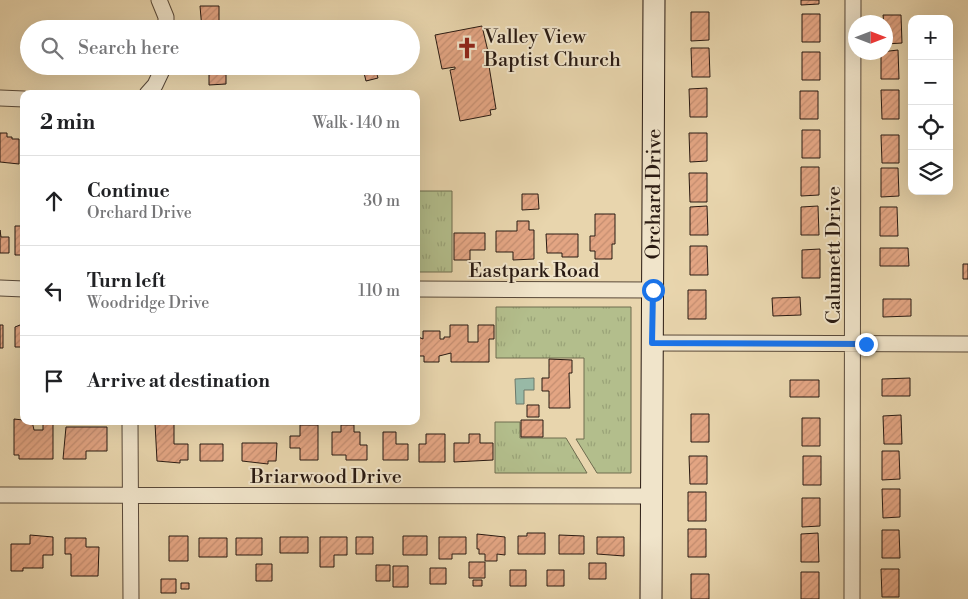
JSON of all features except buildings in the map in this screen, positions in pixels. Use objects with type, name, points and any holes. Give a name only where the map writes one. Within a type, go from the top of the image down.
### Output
[{"type":"street","points":[[159,0],[166,20]]},
{"type":"street","name":"Orchard Drive","points":[[651,599],[654,0]]},
{"type":"street","name":"Calumett Drive","points":[[852,599],[853,0]]},
{"type":"street","points":[[151,90],[160,75]]},
{"type":"street","points":[[0,98],[20,98]]},
{"type":"street","points":[[0,288],[20,289]]},
{"type":"street","name":"Eastpark Road","points":[[420,290],[653,290]]},
{"type":"street","points":[[652,343],[968,344]]},
{"type":"street","points":[[130,425],[131,599]]},
{"type":"street","name":"Briarwood Drive","points":[[0,495],[652,496]]},
{"type":"green space","points":[[420,191],[452,191],[452,272],[420,272]]},
{"type":"green space","points":[[496,307],[631,307],[631,473],[597,473],[576,439],[584,439],[584,358],[496,358]]},
{"type":"green space","points":[[495,422],[520,422],[520,438],[566,438],[587,473],[495,473]]},
{"type":"shaded area","points":[[534,378],[534,390],[524,390],[524,404],[516,404],[515,379]]},
{"type":"place","name":"Valley View Baptist Church","points":[[467,48]]},
{"type":"route","points":[[653,290],[652,343],[866,344]]}]
